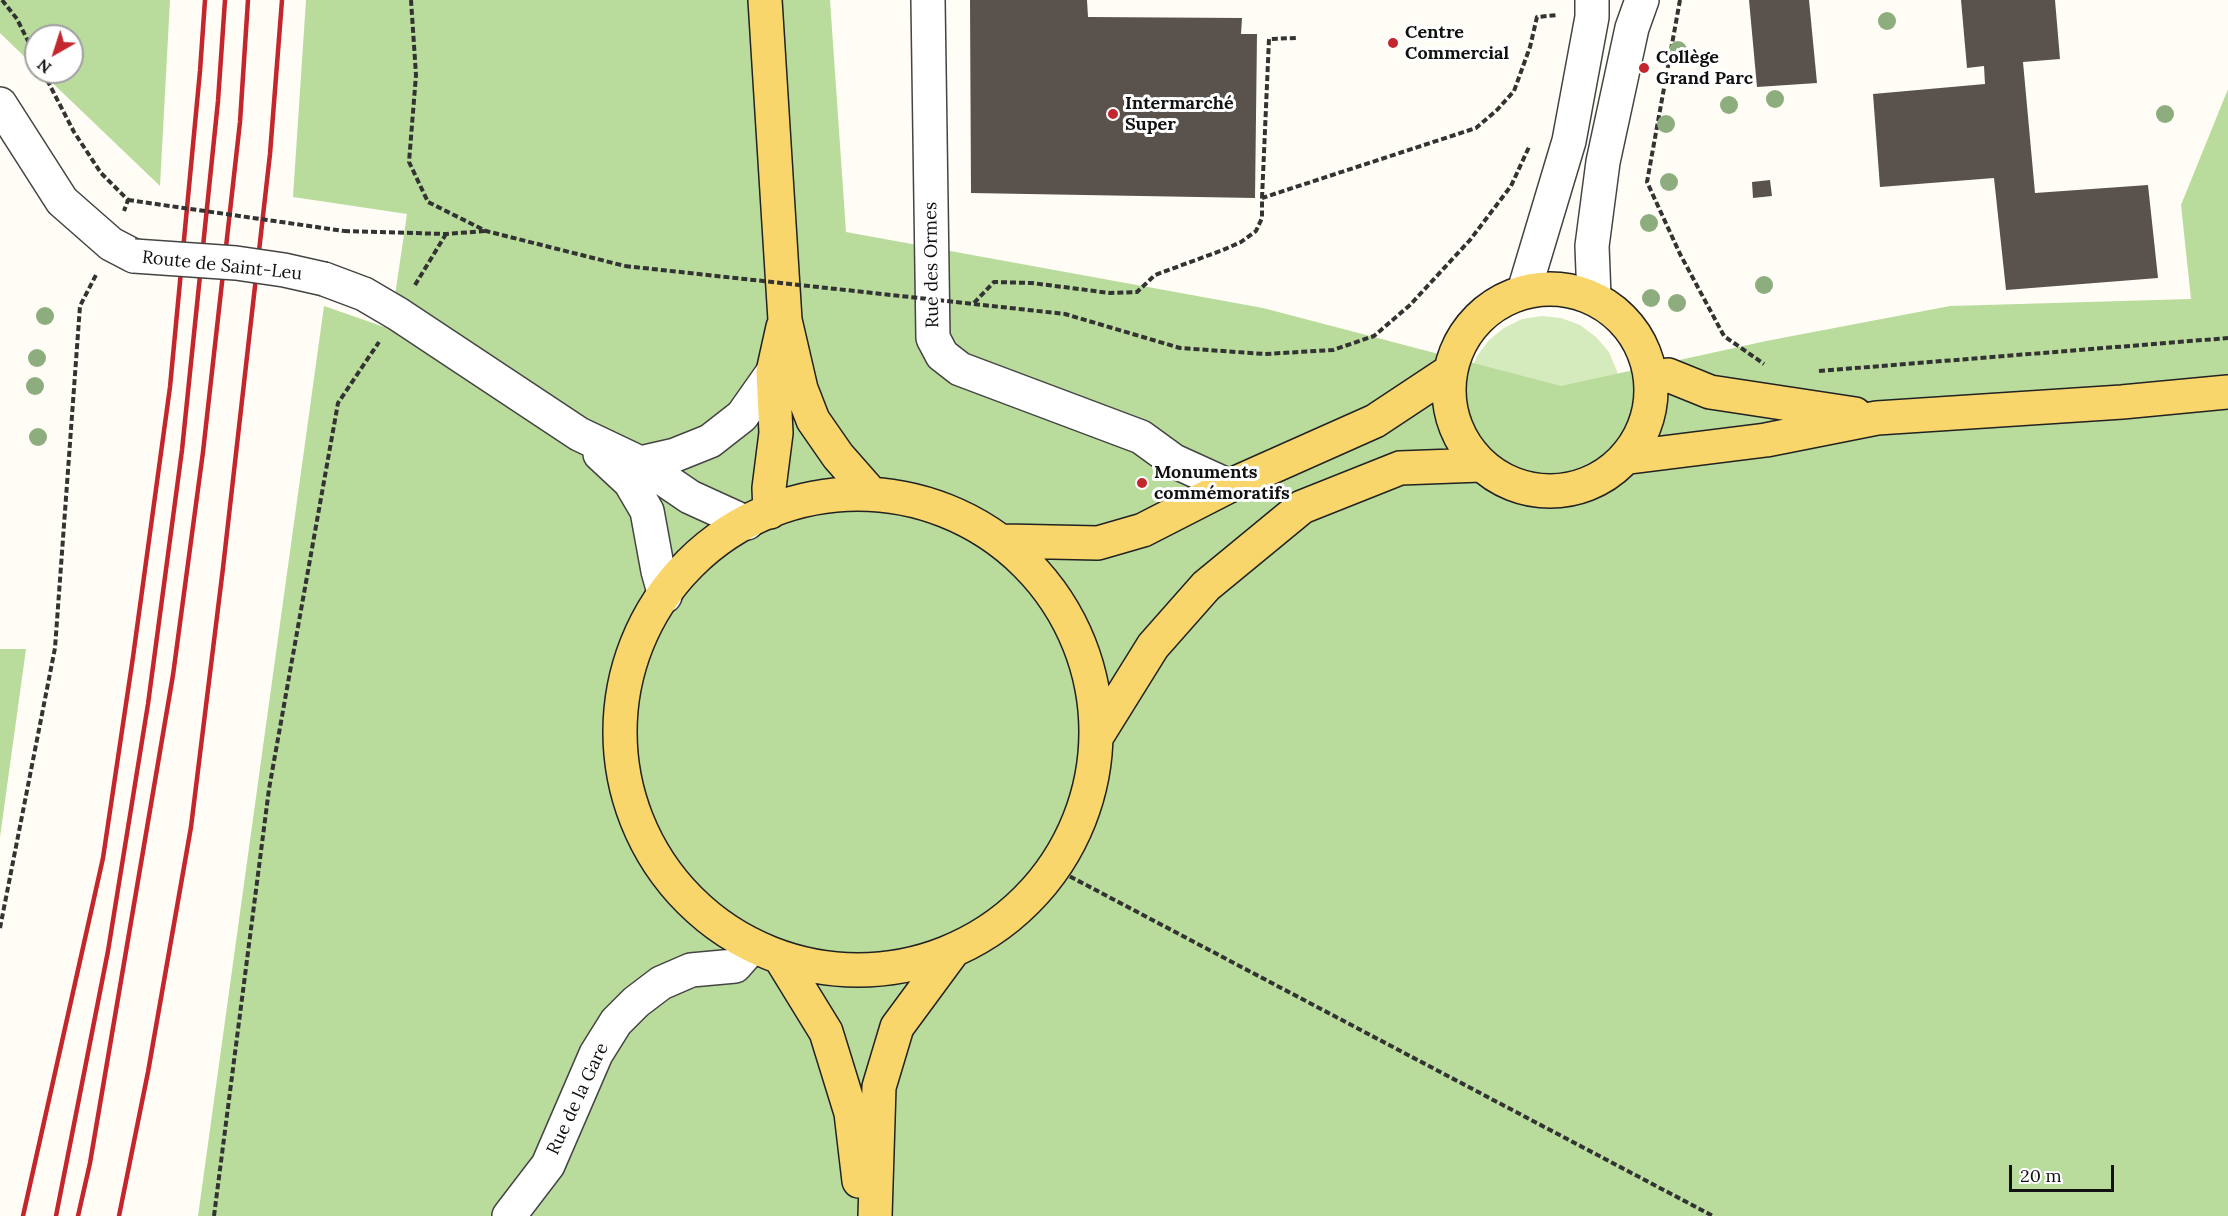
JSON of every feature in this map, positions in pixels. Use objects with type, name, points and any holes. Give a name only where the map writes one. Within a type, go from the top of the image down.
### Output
[{"type":"main road","points":[[765,0],[784,320],[801,389],[813,420],[838,456],[867,489]]},
{"type":"main road","points":[[1630,457],[1650,415],[1653,380],[1643,346],[1594,297],[1560,288],[1524,291],[1498,302],[1475,320],[1458,344],[1449,372],[1449,406],[1460,438],[1481,465],[1511,484],[1545,493],[1580,489],[1630,457],[1766,440],[1877,418],[2122,402],[2228,392]]},
{"type":"main road","points":[[759,517],[769,488],[776,433],[773,372],[784,320]]},
{"type":"main road","points":[[1005,541],[1098,543],[1143,530],[1229,486],[1375,421],[1449,372]]},
{"type":"main road","points":[[1653,380],[1668,375],[1710,392],[1877,418]]},
{"type":"main road","points":[[1097,736],[1153,646],[1206,586],[1302,507],[1400,468],[1481,465]]},
{"type":"main road","points":[[867,489],[940,504],[1005,541],[1055,599],[1089,666],[1097,736],[1093,774],[1085,808],[1054,868],[1009,916],[953,951],[897,967],[840,971],[783,962],[749,950],[693,910],[650,856],[624,792],[618,724],[632,656],[665,596],[701,554],[759,517],[802,495],[867,489]]},
{"type":"main road","points":[[875,1216],[879,1087],[897,1027],[953,951]]},
{"type":"main road","points":[[783,962],[826,1032],[851,1113],[864,1216]]},
{"type":"street","name":"Rue des Ormes","points":[[928,0],[933,338],[942,355],[960,369],[1141,437],[1174,461],[1229,486]]},
{"type":"street","points":[[1524,291],[1569,141],[1592,17],[1592,0]]},
{"type":"street","points":[[1594,297],[1592,246],[1603,162],[1632,28],[1642,0]]},
{"type":"street","points":[[0,104],[62,201],[123,250]]},
{"type":"street","name":"Route de Saint-Leu","points":[[123,250],[284,270],[324,279],[364,294],[579,434],[640,463],[690,497],[759,517]]},
{"type":"street","points":[[640,463],[675,455],[710,441],[742,416],[773,372]]},
{"type":"street","name":"Route de Saint-Leu","points":[[579,434],[630,482],[647,512],[658,572],[665,596]]},
{"type":"street","name":"Rue de la Gare","points":[[509,1216],[548,1165],[596,1054],[616,1023],[636,1002],[661,983],[691,970],[735,966],[749,950]]},
{"type":"path","points":[[2,0],[17,19],[24,33]]},
{"type":"path","points":[[411,0],[416,75],[409,162],[428,202],[486,231],[625,266],[1065,314],[1180,348],[1265,354],[1333,350],[1374,336],[1410,305],[1470,240],[1511,186],[1532,138]]},
{"type":"path","points":[[1680,0],[1647,182],[1680,254],[1724,336],[1770,368]]},
{"type":"path","points":[[1556,26],[1560,8]]},
{"type":"path","points":[[1262,198],[1476,128],[1514,91],[1530,47],[1537,17],[1558,15]]},
{"type":"path","points":[[974,304],[994,282],[1032,283],[1110,293],[1137,292],[1155,275],[1224,250],[1242,242],[1257,231],[1262,218],[1269,39],[1297,38]]},
{"type":"path","points":[[49,84],[74,132],[101,173],[128,200],[344,231],[446,234],[486,231]]},
{"type":"path","points":[[0,928],[55,648],[80,306],[123,250],[128,200]]},
{"type":"path","points":[[214,1216],[269,789],[338,403],[398,314],[446,234]]},
{"type":"path","points":[[1814,372],[2228,338]]},
{"type":"path","points":[[1054,868],[1713,1216]]},
{"type":"green space","points":[[0,0],[170,0],[160,186],[54,84],[84,84],[84,24],[24,24],[24,56],[0,33]]},
{"type":"green space","points":[[306,0],[830,0],[846,232],[1263,308],[1561,386],[1766,341],[1950,306],[2191,299],[2181,205],[2228,89],[2228,1216],[198,1216],[324,306],[390,329],[407,214],[293,197]]},
{"type":"green space","points":[[1542,316],[1561,318],[1580,325],[1596,337],[1609,352],[1617,371],[1620,390],[1618,410],[1470,374],[1477,356],[1489,340],[1504,328],[1522,319]]},
{"type":"green space","points":[[0,649],[26,649],[0,837]]},
{"type":"building","name":"Intermarché Super","points":[[970,0],[1087,0],[1088,17],[1242,18],[1241,34],[1257,34],[1255,198],[971,193]]},
{"type":"building","points":[[1749,0],[1809,0],[1817,83],[1757,87]]},
{"type":"building","points":[[1961,0],[2055,0],[2060,59],[2023,62],[2035,193],[2148,185],[2158,278],[2006,290],[1994,178],[1880,187],[1873,94],[1985,84],[1984,66],[1967,68]]},
{"type":"building","points":[[1770,180],[1772,196],[1753,198],[1752,182]]},
{"type":"railway","points":[[23,1216],[103,858],[170,387],[205,0]]},
{"type":"railway","points":[[56,1216],[108,951],[148,704],[182,450],[218,101],[225,0]]},
{"type":"railway","points":[[78,1216],[90,1163],[173,675],[203,452],[240,122],[248,0]]},
{"type":"railway","points":[[119,1216],[148,1072],[191,827],[270,154],[282,0]]},
{"type":"place","name":"Centre Commercial","points":[[1393,43]]},
{"type":"place","name":"Collège Grand Parc","points":[[1644,68]]},
{"type":"place","name":"Intermarché Super","points":[[1113,114]]},
{"type":"place","name":"Monuments commémoratifs","points":[[1142,483]]}]
